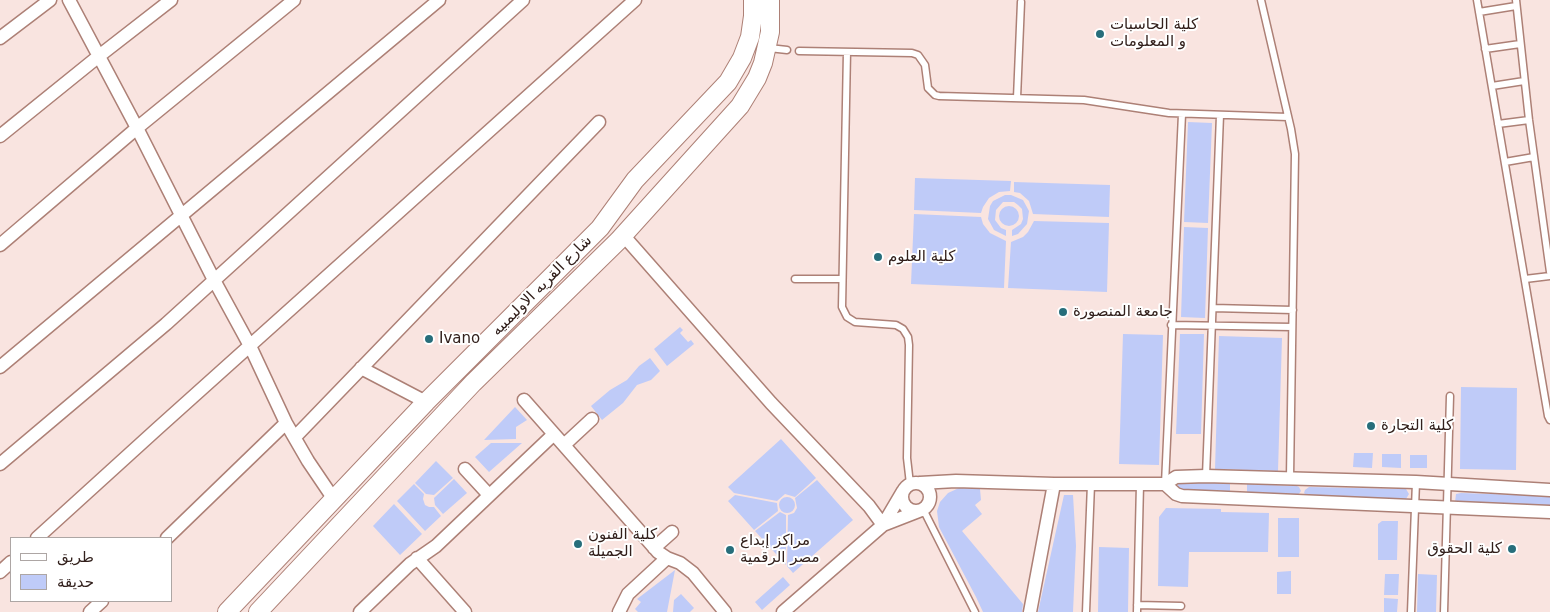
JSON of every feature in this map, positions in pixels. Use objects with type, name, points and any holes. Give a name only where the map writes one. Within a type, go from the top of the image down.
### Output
[{"type":"main road","name":"شارع القريه الاوليمبيه","points":[[227,612],[426,402],[600,228],[635,180],[728,82],[742,58],[750,38],[753,0]]},
{"type":"main road","name":"شارع القريه الاوليمبيه","points":[[261,610],[474,383],[623,235],[726,122],[748,94],[763,63],[771,25],[770,0]]},
{"type":"main road","points":[[728,82],[748,94]]},
{"type":"main road","points":[[459,370],[474,383]]},
{"type":"street","points":[[0,38],[50,0]]},
{"type":"street","points":[[69,0],[250,346],[286,423],[308,461],[333,498]]},
{"type":"street","points":[[0,136],[171,0]]},
{"type":"street","points":[[0,245],[137,128],[294,0]]},
{"type":"street","points":[[0,367],[438,0]]},
{"type":"street","points":[[0,464],[166,324],[523,0]]},
{"type":"street","points":[[44,536],[250,346],[635,0]]},
{"type":"street","points":[[295,437],[599,122]]},
{"type":"street","points":[[623,235],[770,403],[869,506],[884,525]]},
{"type":"street","points":[[360,368],[426,402]]},
{"type":"street","points":[[524,400],[654,548],[666,558],[680,563],[693,572],[725,612]]},
{"type":"street","points":[[564,445],[592,420]]},
{"type":"street","points":[[168,537],[286,423]]},
{"type":"street","points":[[360,612],[418,558],[436,546],[554,434]]},
{"type":"street","points":[[465,469],[489,495]]},
{"type":"street","points":[[783,612],[884,525],[911,486],[963,481],[1054,484],[1164,484],[1176,478],[1238,476],[1448,483],[1550,490]]},
{"type":"street","points":[[1238,476],[1238,498]]},
{"type":"street","points":[[884,525],[924,508],[949,482]]},
{"type":"street","points":[[1030,612],[1054,484]]},
{"type":"street","points":[[1164,484],[1176,494],[1182,496],[1550,512]]},
{"type":"street","points":[[911,486],[902,500],[906,508],[914,511],[924,508]]},
{"type":"street","points":[[911,486],[927,489],[929,493],[924,508]]},
{"type":"street","points":[[654,548],[672,532]]},
{"type":"street","points":[[418,558],[460,610]]},
{"type":"street","points":[[619,612],[628,594],[666,558]]},
{"type":"street","points":[[0,572],[10,563]]},
{"type":"street","points":[[90,612],[101,602]]},
{"type":"lane","points":[[1261,0],[1294,142],[1296,167],[1290,477]]},
{"type":"lane","points":[[1477,0],[1550,420]]},
{"type":"lane","points":[[1017,98],[1021,2]]},
{"type":"lane","points":[[1479,12],[1516,3],[1524,81],[1550,272]]},
{"type":"lane","points":[[1485,49],[1520,44]]},
{"type":"lane","points":[[767,47],[787,50]]},
{"type":"lane","points":[[799,51],[906,52],[918,55],[925,66],[928,88],[934,95],[1094,101],[1182,114],[1288,117]]},
{"type":"lane","points":[[847,52],[842,307],[847,317],[856,322],[896,325],[903,329],[908,336],[910,345],[907,458],[911,486]]},
{"type":"lane","points":[[1492,86],[1524,81]]},
{"type":"lane","points":[[1164,484],[1182,114]]},
{"type":"lane","points":[[1206,476],[1220,115]]},
{"type":"lane","points":[[1498,124],[1529,120]]},
{"type":"lane","points":[[1505,162],[1534,157]]},
{"type":"lane","points":[[1525,279],[1550,276]]},
{"type":"lane","points":[[795,279],[842,279]]},
{"type":"lane","points":[[1213,308],[1293,310]]},
{"type":"lane","points":[[1172,325],[1292,327]]},
{"type":"lane","points":[[1444,612],[1450,396]]},
{"type":"lane","points":[[1411,612],[1416,482]]},
{"type":"lane","points":[[1086,612],[1091,484]]},
{"type":"lane","points":[[1140,484],[1137,608],[1181,606]]},
{"type":"lane","points":[[924,508],[975,612]]},
{"type":"green space","points":[[1188,122],[1212,123],[1208,223],[1184,222]]},
{"type":"green space","points":[[915,178],[1011,181],[1010,191],[999,192],[989,198],[981,213],[914,210]]},
{"type":"green space","points":[[1014,182],[1110,185],[1109,217],[1033,214],[1029,201],[1020,193],[1014,192]]},
{"type":"green space","points":[[1005,195],[1011,195],[1023,200],[1029,211],[1027,224],[1018,234],[1012,236],[1012,230],[1021,224],[1023,219],[1022,209],[1014,202],[1003,202],[996,210],[995,220],[1001,228],[1006,230],[1006,236],[994,230],[988,219],[990,206],[993,201]]},
{"type":"green space","points":[[1005,206],[1013,206],[1019,212],[1019,220],[1013,226],[1005,226],[999,220],[999,212]]},
{"type":"green space","points":[[914,214],[981,217],[983,224],[990,233],[1006,241],[1004,288],[911,284]]},
{"type":"green space","points":[[1034,221],[1109,223],[1107,292],[1008,288],[1011,242],[1023,237]]},
{"type":"green space","points":[[1184,227],[1208,228],[1205,318],[1181,317]]},
{"type":"green space","points":[[680,327],[683,330],[680,333],[688,342],[691,340],[694,344],[667,366],[654,349]]},
{"type":"green space","points":[[1123,334],[1163,335],[1159,465],[1119,464]]},
{"type":"green space","points":[[1180,334],[1204,334],[1201,434],[1176,434]]},
{"type":"green space","points":[[1219,336],[1282,338],[1278,471],[1215,469]]},
{"type":"green space","points":[[650,358],[660,371],[651,380],[637,385],[623,403],[602,420],[591,406],[610,390],[627,380],[639,366]]},
{"type":"green space","points":[[1461,387],[1517,388],[1516,470],[1460,469]]},
{"type":"green space","points":[[515,407],[527,420],[516,427],[516,439],[484,440]]},
{"type":"green space","points":[[781,439],[816,478],[795,497],[785,494],[777,501],[734,493],[728,487]]},
{"type":"green space","points":[[491,443],[522,443],[489,472],[475,457]]},
{"type":"green space","points":[[1354,453],[1373,453],[1372,468],[1353,467]]},
{"type":"green space","points":[[1382,454],[1401,454],[1401,468],[1382,467]]},
{"type":"green space","points":[[1410,455],[1427,455],[1427,468],[1410,468]]},
{"type":"green space","points":[[436,461],[453,478],[434,495],[426,494],[415,483]]},
{"type":"green space","points":[[454,479],[467,493],[443,514],[435,505],[434,498]]},
{"type":"green space","points":[[817,480],[853,520],[793,573],[787,566],[788,515],[794,513],[797,508],[795,498]]},
{"type":"green space","points":[[1178,482],[1230,482],[1230,491],[1181,490],[1178,488]]},
{"type":"green space","points":[[414,484],[424,494],[425,505],[434,507],[441,516],[425,531],[397,501]]},
{"type":"green space","points":[[1247,484],[1297,486],[1301,491],[1298,495],[1247,494]]},
{"type":"green space","points":[[1309,487],[1406,489],[1409,494],[1406,499],[1308,497],[1304,493]]},
{"type":"green space","points":[[959,488],[980,489],[981,500],[975,505],[982,514],[962,531],[1023,604],[1022,612],[983,612],[939,527],[937,511],[940,502],[948,493]]},
{"type":"green space","points":[[1456,494],[1550,496],[1550,508],[1455,502]]},
{"type":"green space","points":[[735,495],[777,503],[778,511],[754,530],[728,501]]},
{"type":"green space","points":[[1064,495],[1073,495],[1076,546],[1073,612],[1038,612]]},
{"type":"green space","points":[[784,497],[790,497],[795,502],[793,511],[784,513],[779,508],[779,502]]},
{"type":"green space","points":[[394,504],[422,534],[400,555],[373,526]]},
{"type":"green space","points":[[1166,508],[1221,509],[1221,512],[1269,513],[1268,552],[1189,552],[1188,587],[1158,586],[1159,517]]},
{"type":"green space","points":[[780,512],[786,515],[786,565],[755,531]]},
{"type":"green space","points":[[1278,518],[1299,518],[1299,557],[1278,557]]},
{"type":"green space","points":[[1382,521],[1398,521],[1397,560],[1378,560],[1378,524]]},
{"type":"green space","points":[[1099,547],[1129,548],[1128,612],[1098,612]]},
{"type":"green space","points":[[675,570],[667,612],[638,612],[635,609],[641,602],[637,599]]},
{"type":"green space","points":[[1291,571],[1291,594],[1277,594],[1277,572]]},
{"type":"green space","points":[[1385,574],[1399,574],[1398,595],[1384,595]]},
{"type":"green space","points":[[1418,574],[1437,575],[1436,612],[1417,612]]},
{"type":"green space","points":[[783,577],[790,585],[762,610],[755,602]]},
{"type":"green space","points":[[681,594],[694,608],[690,612],[673,612],[674,600]]},
{"type":"green space","points":[[1384,598],[1398,599],[1397,612],[1384,612]]},
{"type":"place","name":"كلية الحاسبات و المعلومات","points":[[1100,34]]},
{"type":"place","name":"كلية العلوم","points":[[878,257]]},
{"type":"place","name":"جامعة المنصورة","points":[[1063,312]]},
{"type":"place","name":"Ivano","points":[[429,339]]},
{"type":"place","name":"كلية التجارة","points":[[1371,426]]},
{"type":"place","name":"كلية الفنون الجميلة","points":[[578,544]]},
{"type":"place","name":"كلية الحقوق","points":[[1512,549]]},
{"type":"place","name":"مراكز إبداع مصر الرقمية","points":[[730,550]]}]
